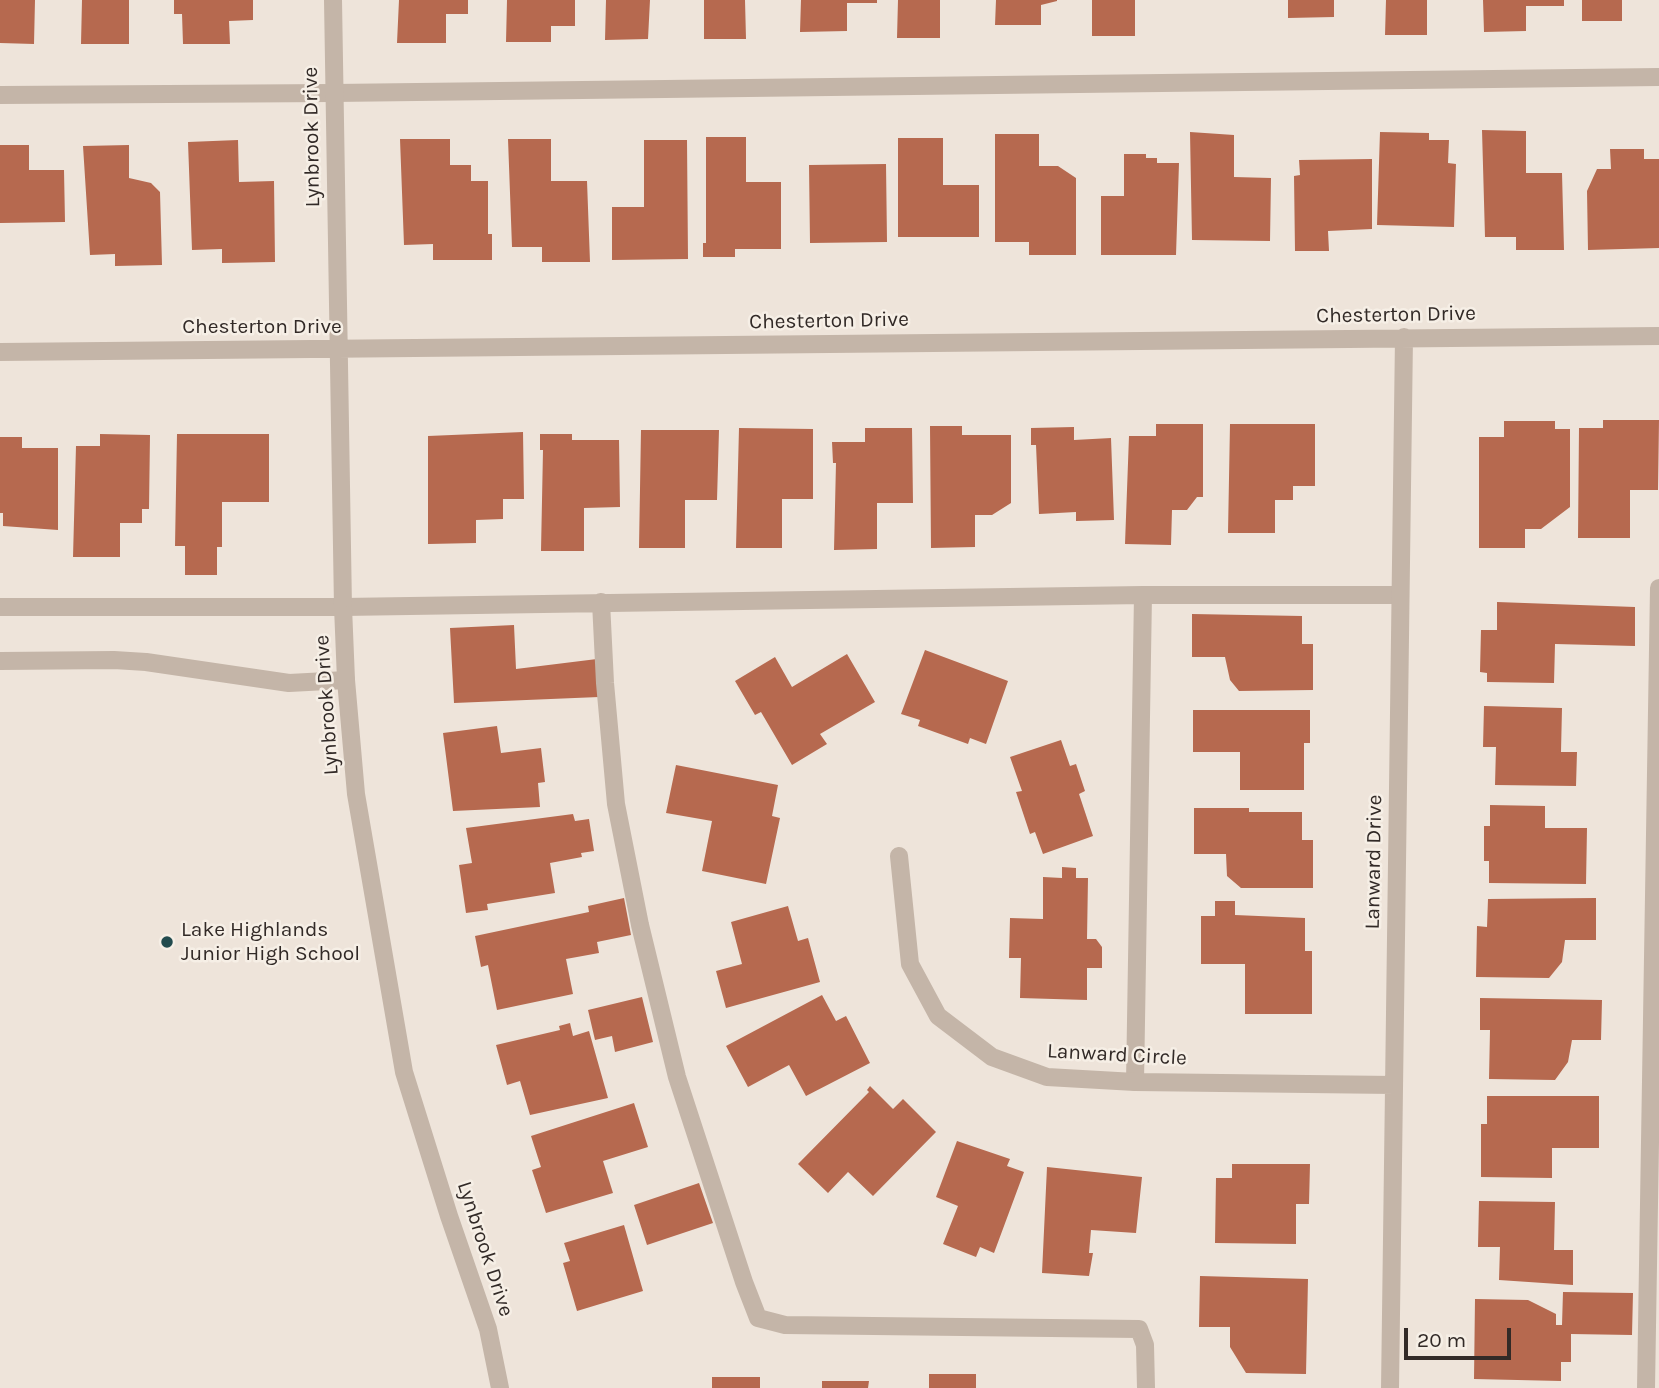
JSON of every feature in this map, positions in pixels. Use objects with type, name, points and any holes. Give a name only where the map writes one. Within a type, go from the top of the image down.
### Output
[{"type":"street","name":"Lynbrook Drive","points":[[333,0],[343,607],[356,794],[404,1072],[488,1329],[500,1388]]},
{"type":"street","points":[[0,94],[334,93],[1659,77]]},
{"type":"street","name":"Chesterton Drive","points":[[0,352],[1659,336]]},
{"type":"street","name":"Lanward Drive","points":[[1390,1388],[1404,337]]},
{"type":"street","points":[[1646,1388],[1659,588]]},
{"type":"street","points":[[1135,1082],[1143,595]]},
{"type":"street","points":[[0,607],[343,607],[1143,595],[1400,595]]},
{"type":"street","points":[[601,603],[616,804],[640,925],[677,1077],[758,1318],[785,1325],[1139,1329],[1145,1345],[1146,1388]]},
{"type":"street","points":[[0,661],[125,661],[289,683],[346,680]]},
{"type":"street","name":"Lanward Circle","points":[[899,856],[910,964],[938,1016],[992,1057],[1047,1077],[1135,1082],[1394,1085]]},
{"type":"building","points":[[0,0],[35,0],[34,44],[0,43]]},
{"type":"building","points":[[82,0],[129,0],[129,44],[81,44]]},
{"type":"building","points":[[174,0],[253,0],[253,20],[229,21],[230,44],[183,44],[182,14],[174,14]]},
{"type":"building","points":[[399,0],[468,0],[468,14],[446,14],[446,43],[397,43]]},
{"type":"building","points":[[507,0],[575,0],[575,26],[551,26],[551,42],[506,42]]},
{"type":"building","points":[[606,0],[650,0],[648,39],[605,40]]},
{"type":"building","points":[[704,0],[745,0],[746,39],[704,39]]},
{"type":"building","points":[[801,0],[877,0],[877,3],[847,3],[847,31],[800,32]]},
{"type":"building","points":[[898,0],[940,0],[940,38],[897,38]]},
{"type":"building","points":[[996,0],[1057,1],[1041,5],[1041,25],[995,25]]},
{"type":"building","points":[[1092,0],[1135,0],[1135,36],[1092,36]]},
{"type":"building","points":[[1288,0],[1334,0],[1334,17],[1288,18]]},
{"type":"building","points":[[1386,0],[1427,0],[1427,35],[1385,35]]},
{"type":"building","points":[[1483,0],[1564,0],[1564,6],[1526,6],[1526,31],[1484,32]]},
{"type":"building","points":[[1582,0],[1622,0],[1622,21],[1582,21]]},
{"type":"building","points":[[1482,130],[1526,131],[1526,173],[1562,173],[1564,250],[1516,250],[1516,237],[1485,237]]},
{"type":"building","points":[[1190,132],[1234,135],[1234,177],[1271,178],[1270,241],[1192,240]]},
{"type":"building","points":[[1380,132],[1429,133],[1429,140],[1449,140],[1448,163],[1456,164],[1454,227],[1377,225]]},
{"type":"building","points":[[995,134],[1039,134],[1039,166],[1058,166],[1076,178],[1076,255],[1029,255],[1029,242],[995,242]]},
{"type":"building","points":[[706,137],[746,137],[746,182],[781,182],[781,249],[735,249],[735,257],[703,257],[703,243],[706,243]]},
{"type":"building","points":[[898,138],[943,138],[943,185],[979,185],[979,237],[898,237]]},
{"type":"building","points":[[400,139],[450,139],[450,165],[471,165],[471,181],[488,181],[488,234],[492,234],[492,260],[433,260],[433,244],[404,245]]},
{"type":"building","points":[[508,139],[551,139],[551,181],[587,181],[590,262],[542,262],[542,247],[512,247]]},
{"type":"building","points":[[238,140],[239,182],[274,181],[275,262],[222,263],[222,249],[192,250],[188,142]]},
{"type":"building","points":[[644,140],[687,140],[688,259],[612,260],[612,207],[644,207]]},
{"type":"building","points":[[0,145],[29,145],[29,170],[64,170],[65,222],[0,223]]},
{"type":"building","points":[[129,145],[129,178],[151,183],[160,192],[162,265],[115,266],[115,254],[90,255],[83,146]]},
{"type":"building","points":[[1610,149],[1644,149],[1644,159],[1659,159],[1659,248],[1588,250],[1587,191],[1597,169],[1611,169]]},
{"type":"building","points":[[1124,154],[1146,154],[1146,158],[1157,158],[1157,163],[1179,163],[1176,255],[1101,255],[1101,196],[1124,196]]},
{"type":"building","points":[[1372,159],[1372,229],[1328,231],[1329,251],[1295,251],[1294,176],[1300,175],[1299,160]]},
{"type":"building","points":[[886,164],[887,242],[810,243],[809,165]]},
{"type":"building","points":[[1603,420],[1659,420],[1658,490],[1630,490],[1630,538],[1578,538],[1579,428],[1603,428]]},
{"type":"building","points":[[1504,421],[1555,421],[1555,429],[1570,429],[1570,507],[1541,529],[1525,529],[1525,548],[1479,548],[1479,437],[1504,437]]},
{"type":"building","points":[[1156,424],[1203,424],[1203,497],[1197,497],[1187,510],[1172,510],[1171,545],[1125,544],[1129,436],[1156,436]]},
{"type":"building","points":[[1230,424],[1315,424],[1315,486],[1293,486],[1293,500],[1275,500],[1275,533],[1228,533]]},
{"type":"building","points":[[930,426],[962,426],[962,435],[1011,435],[1011,503],[992,515],[975,515],[975,547],[931,548]]},
{"type":"building","points":[[1074,427],[1074,440],[1111,438],[1114,520],[1076,521],[1076,512],[1039,514],[1036,445],[1031,445],[1031,428]]},
{"type":"building","points":[[739,428],[813,429],[813,499],[782,499],[782,548],[736,548]]},
{"type":"building","points":[[865,428],[912,428],[913,503],[877,503],[877,549],[834,550],[836,463],[833,463],[832,442],[865,442]]},
{"type":"building","points":[[641,430],[719,430],[717,500],[685,500],[685,548],[639,548]]},
{"type":"building","points":[[523,432],[524,499],[503,499],[503,519],[476,520],[476,543],[428,544],[428,436]]},
{"type":"building","points":[[100,434],[150,435],[149,509],[142,509],[142,523],[120,523],[120,557],[73,557],[76,446],[100,446]]},
{"type":"building","points":[[177,434],[269,434],[269,502],[222,502],[222,547],[217,547],[217,575],[185,575],[185,546],[175,546]]},
{"type":"building","points":[[540,434],[572,434],[572,440],[619,440],[620,507],[584,508],[584,551],[541,551],[543,450],[540,450]]},
{"type":"building","points":[[0,437],[22,437],[22,448],[58,448],[58,530],[3,526],[3,513],[0,513]]},
{"type":"building","points":[[1497,602],[1635,607],[1635,646],[1555,644],[1554,683],[1487,682],[1487,673],[1480,672],[1481,630],[1497,630]]},
{"type":"building","points":[[1192,614],[1302,616],[1302,644],[1313,644],[1313,690],[1239,691],[1230,680],[1225,657],[1192,657]]},
{"type":"building","points":[[514,625],[516,669],[597,659],[599,697],[454,703],[450,628]]},
{"type":"building","points":[[925,650],[1008,681],[986,744],[970,738],[968,744],[918,726],[920,720],[901,714]]},
{"type":"building","points":[[847,654],[875,702],[820,734],[827,744],[792,765],[761,712],[755,715],[735,681],[775,657],[792,687]]},
{"type":"building","points":[[1484,706],[1562,708],[1561,752],[1577,752],[1576,786],[1495,785],[1496,747],[1483,747]]},
{"type":"building","points":[[1193,710],[1310,710],[1310,743],[1304,743],[1304,790],[1240,790],[1240,752],[1193,752]]},
{"type":"building","points":[[497,726],[501,753],[541,748],[545,782],[538,783],[540,807],[453,811],[443,733]]},
{"type":"building","points":[[1061,740],[1070,766],[1076,764],[1085,791],[1079,794],[1093,836],[1043,854],[1035,832],[1030,834],[1016,792],[1022,791],[1010,757]]},
{"type":"building","points":[[676,765],[778,785],[772,816],[780,818],[766,884],[702,871],[712,821],[666,813]]},
{"type":"building","points":[[1490,805],[1545,806],[1545,828],[1587,828],[1586,884],[1489,883],[1489,861],[1484,861],[1484,826],[1490,826]]},
{"type":"building","points":[[1194,808],[1302,812],[1302,840],[1313,840],[1313,888],[1241,888],[1227,876],[1226,854],[1194,854]]},
{"type":"building","points":[[573,814],[575,821],[589,819],[594,851],[581,853],[582,857],[550,863],[555,893],[487,904],[488,910],[466,913],[459,865],[472,863],[466,828]]},
{"type":"building","points":[[1062,867],[1076,868],[1076,878],[1088,878],[1087,939],[1096,939],[1102,947],[1102,968],[1087,968],[1087,1000],[1020,998],[1021,958],[1009,958],[1010,918],[1043,919],[1043,877],[1062,878]]},
{"type":"building","points":[[624,898],[631,935],[597,942],[599,953],[566,959],[573,994],[497,1010],[488,965],[481,967],[475,936],[589,912],[588,906]]},
{"type":"building","points":[[1596,898],[1596,940],[1565,940],[1562,962],[1549,978],[1476,977],[1477,926],[1487,927],[1488,899]]},
{"type":"building","points":[[1215,901],[1235,901],[1235,915],[1305,918],[1305,951],[1312,951],[1312,1014],[1245,1014],[1245,964],[1201,964],[1201,916],[1215,916]]},
{"type":"building","points":[[788,906],[798,941],[808,938],[820,982],[726,1008],[716,971],[742,964],[731,922]]},
{"type":"building","points":[[822,995],[836,1021],[846,1016],[870,1063],[806,1096],[789,1065],[748,1087],[726,1046]]},
{"type":"building","points":[[642,997],[653,1042],[615,1052],[612,1036],[595,1040],[588,1010]]},
{"type":"building","points":[[1480,998],[1602,1000],[1601,1040],[1572,1040],[1568,1062],[1555,1080],[1489,1079],[1490,1030],[1480,1030]]},
{"type":"building","points":[[570,1023],[573,1036],[589,1031],[608,1098],[530,1115],[520,1081],[507,1085],[496,1045],[560,1030],[559,1026]]},
{"type":"building","points":[[870,1086],[893,1109],[903,1099],[936,1132],[873,1196],[848,1172],[828,1193],[798,1164],[869,1092],[867,1090]]},
{"type":"building","points":[[1487,1096],[1599,1096],[1599,1148],[1552,1148],[1552,1178],[1481,1177],[1481,1124],[1487,1124]]},
{"type":"building","points":[[634,1103],[648,1147],[603,1161],[613,1193],[546,1213],[532,1170],[541,1167],[531,1136]]},
{"type":"building","points":[[957,1141],[1010,1159],[1007,1166],[1024,1172],[994,1253],[980,1247],[976,1257],[943,1244],[958,1206],[936,1197]]},
{"type":"building","points":[[1232,1164],[1310,1164],[1309,1204],[1296,1204],[1296,1244],[1215,1243],[1216,1178],[1232,1178]]},
{"type":"building","points":[[1047,1167],[1142,1177],[1136,1233],[1091,1230],[1089,1253],[1093,1253],[1089,1276],[1042,1273]]},
{"type":"building","points":[[699,1183],[713,1223],[647,1245],[634,1205]]},
{"type":"building","points":[[1479,1201],[1555,1202],[1554,1250],[1573,1250],[1573,1285],[1499,1280],[1500,1247],[1478,1247]]},
{"type":"building","points":[[624,1225],[643,1291],[577,1311],[563,1263],[570,1261],[564,1243]]},
{"type":"building","points":[[1200,1276],[1308,1279],[1306,1374],[1246,1373],[1230,1347],[1230,1327],[1199,1327]]},
{"type":"building","points":[[1563,1292],[1633,1293],[1632,1335],[1571,1334],[1571,1362],[1561,1362],[1561,1381],[1474,1379],[1475,1299],[1528,1300],[1556,1314],[1556,1325],[1562,1325]]},
{"type":"building","points":[[929,1374],[976,1374],[976,1388],[929,1388]]},
{"type":"building","points":[[712,1377],[760,1377],[760,1388],[712,1388]]},
{"type":"building","points":[[822,1381],[869,1381],[868,1388],[822,1388]]},
{"type":"place","name":"Lake Highlands Junior High School","points":[[167,942]]}]
